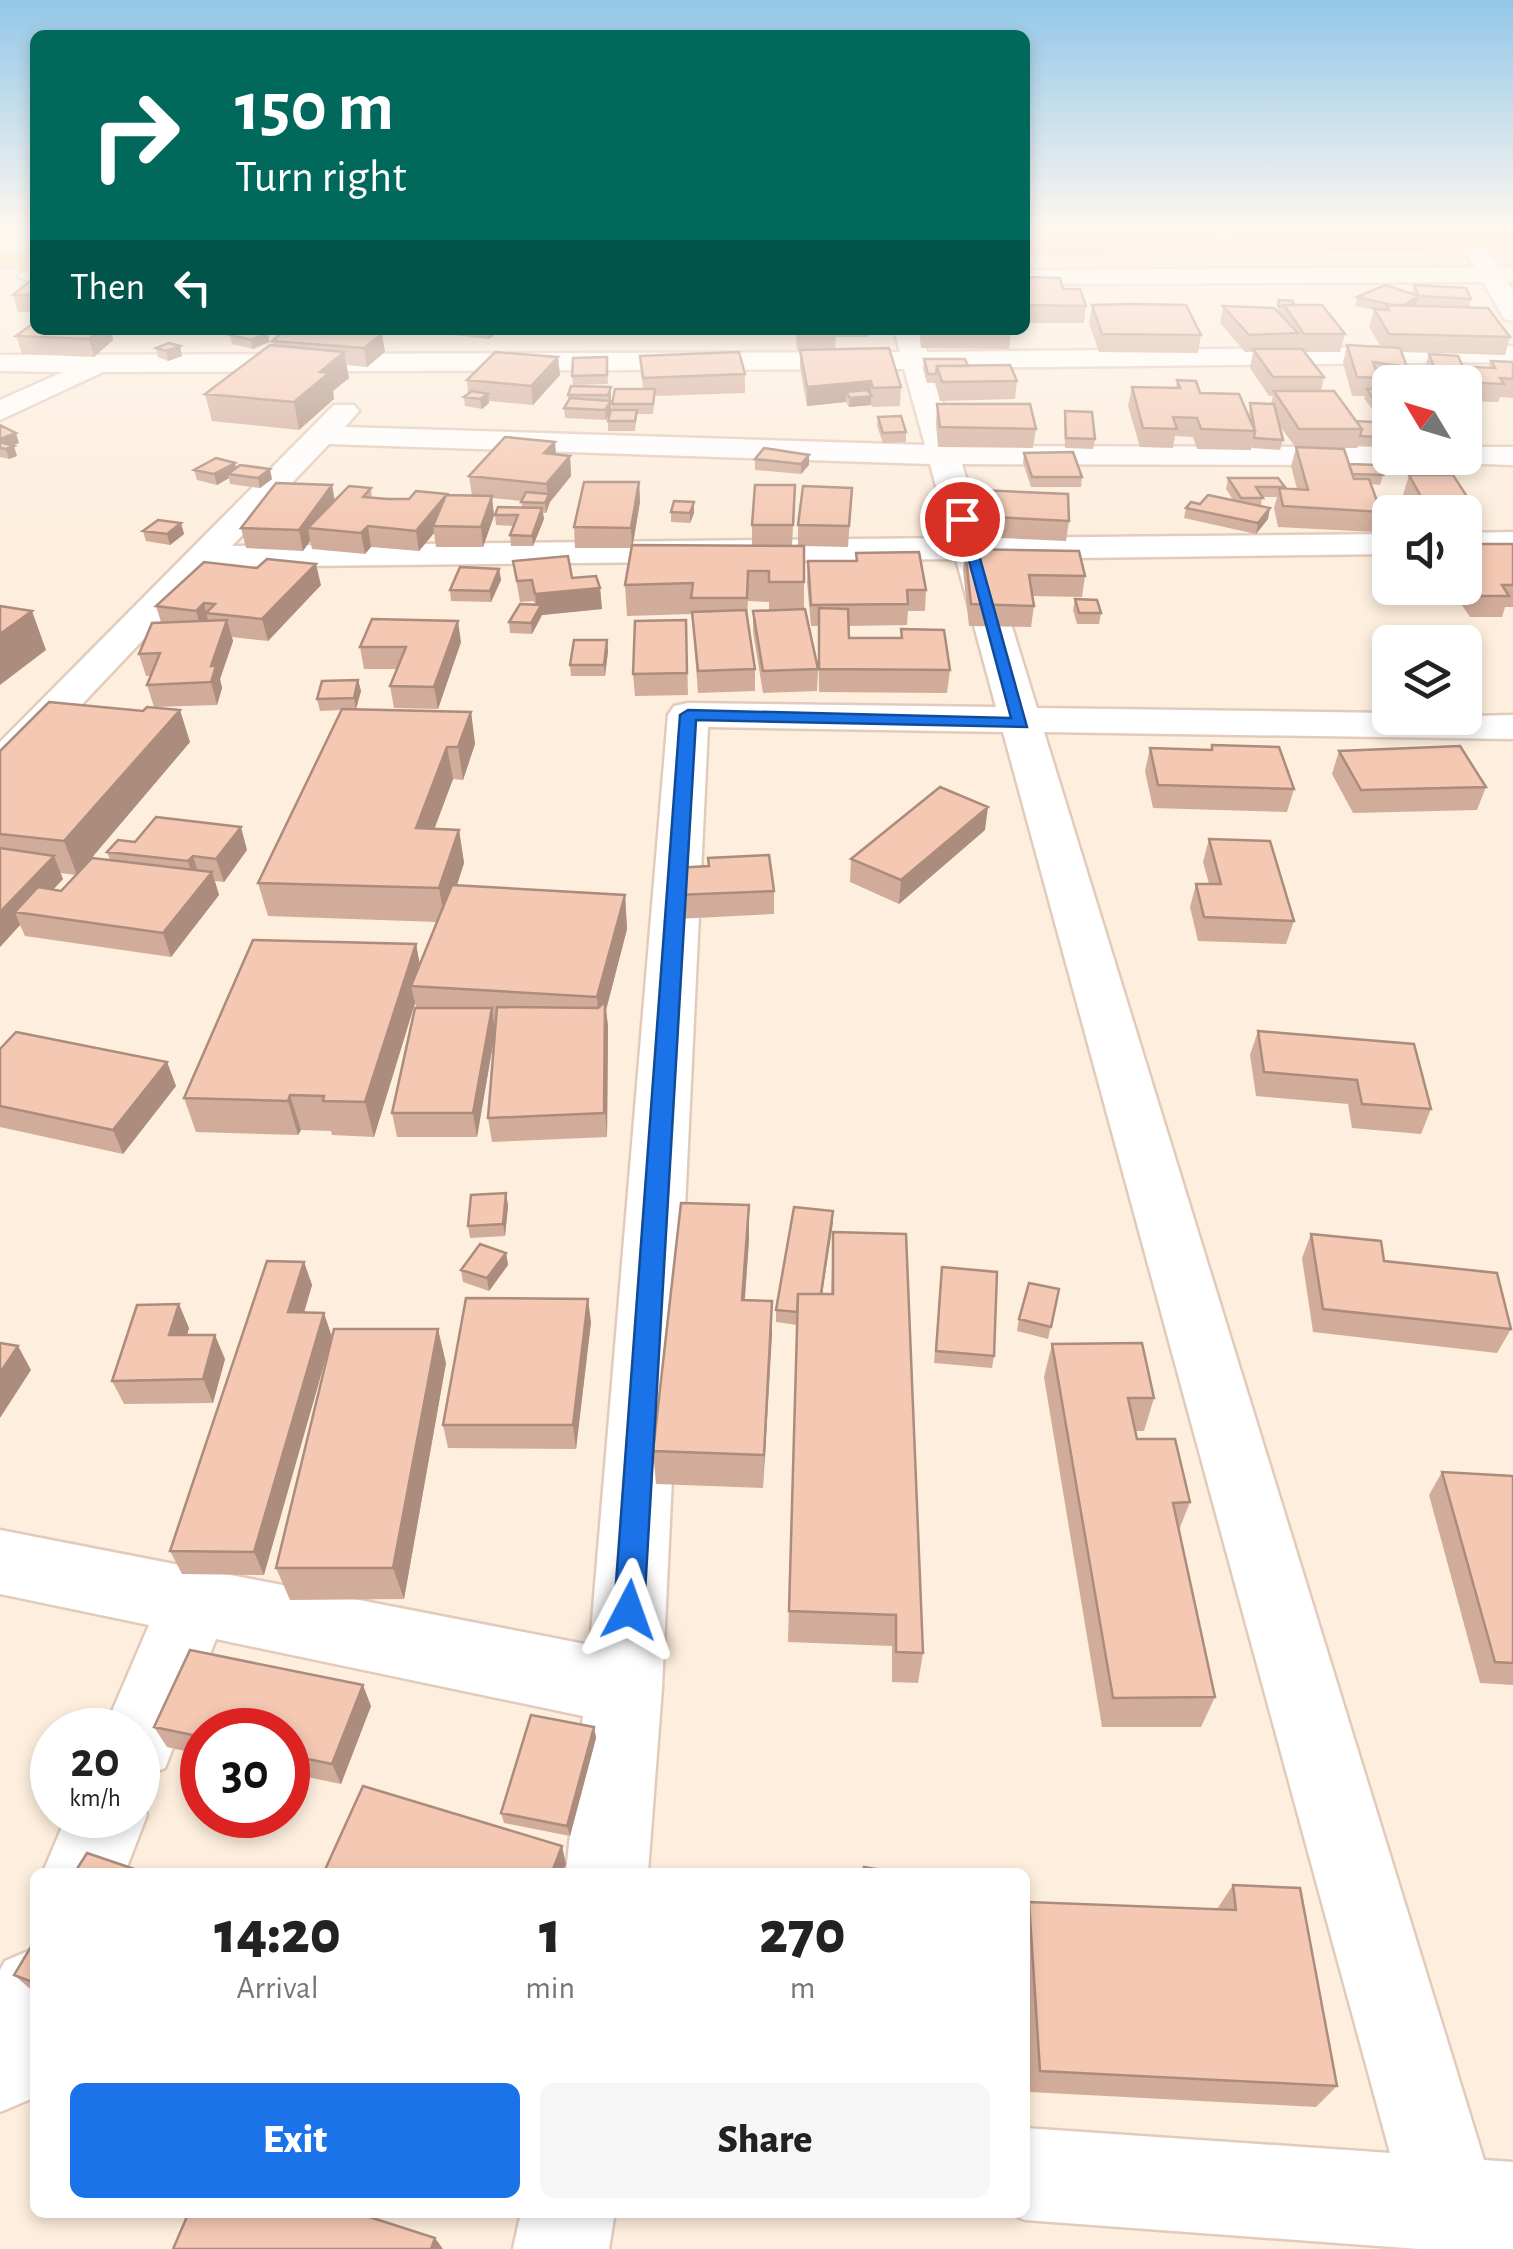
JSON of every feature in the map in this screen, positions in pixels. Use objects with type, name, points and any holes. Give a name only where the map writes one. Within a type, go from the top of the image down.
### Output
[{"type":"street","points":[[0,766],[418,335]]},
{"type":"street","points":[[912,344],[1021,723],[1482,2207],[1030,2174]]},
{"type":"street","points":[[0,363],[386,368],[912,344],[1513,354]]},
{"type":"street","points":[[0,411],[102,364]]},
{"type":"street","points":[[320,435],[943,454],[1372,456]]},
{"type":"street","points":[[1482,456],[1513,456]]},
{"type":"street","points":[[1482,543],[1513,542]]},
{"type":"street","points":[[202,558],[1372,544]]},
{"type":"street","points":[[607,1868],[624,1688],[688,715],[1021,723],[1513,727]]},
{"type":"street","points":[[0,1562],[624,1688]]},
{"type":"street","points":[[152,1708],[195,1602]]},
{"type":"street","points":[[86,1868],[98,1838]]},
{"type":"street","points":[[561,2249],[567,2218]]},
{"type":"building","points":[[21,332],[93,335],[89,339],[16,336]]},
{"type":"building","points":[[1199,332],[1201,335],[1102,334]]},
{"type":"building","points":[[1246,332],[1298,333],[1249,335]]},
{"type":"building","points":[[1303,332],[1345,334],[1304,334]]},
{"type":"building","points":[[1506,332],[1510,337],[1389,334]]},
{"type":"building","points":[[230,335],[262,335],[251,340]]},
{"type":"building","points":[[280,335],[381,335],[364,348],[272,341]]},
{"type":"building","points":[[169,343],[180,346],[166,351],[156,348]]},
{"type":"building","points":[[270,345],[344,352],[320,372],[329,373],[294,402],[205,394]]},
{"type":"building","points":[[1347,345],[1400,348],[1406,365],[1373,362],[1372,378],[1357,377]]},
{"type":"building","points":[[889,348],[901,387],[873,388],[871,381],[807,387],[800,350]]},
{"type":"building","points":[[1253,349],[1302,349],[1324,377],[1273,377]]},
{"type":"building","points":[[495,352],[558,357],[531,386],[467,380]]},
{"type":"building","points":[[739,352],[745,374],[643,378],[640,356]]},
{"type":"building","points":[[1429,354],[1458,356],[1462,365],[1433,365]]},
{"type":"building","points":[[607,357],[607,375],[572,376],[573,358]]},
{"type":"building","points":[[924,359],[965,359],[968,366],[937,366],[936,374],[928,374]]},
{"type":"building","points":[[1491,361],[1513,362],[1513,379],[1500,378],[1504,384],[1482,383],[1482,367],[1495,368]]},
{"type":"building","points":[[1010,365],[1017,381],[942,382],[937,366]]},
{"type":"building","points":[[1177,380],[1196,381],[1200,393],[1239,394],[1255,431],[1201,429],[1197,418],[1173,417],[1177,429],[1143,428],[1132,387],[1180,388]]},
{"type":"building","points":[[571,386],[611,387],[608,395],[568,395]]},
{"type":"building","points":[[615,389],[655,389],[653,404],[612,404]]},
{"type":"building","points":[[867,390],[872,396],[850,398],[846,392]]},
{"type":"building","points":[[472,391],[488,394],[480,399],[464,397]]},
{"type":"building","points":[[1274,391],[1334,391],[1362,429],[1299,429]]},
{"type":"building","points":[[570,398],[611,401],[605,410],[564,408]]},
{"type":"building","points":[[1250,403],[1274,404],[1283,440],[1254,438]]},
{"type":"building","points":[[937,404],[1030,404],[1036,429],[940,427]]},
{"type":"building","points":[[611,410],[637,410],[635,421],[608,421]]},
{"type":"building","points":[[1065,411],[1092,412],[1095,439],[1066,438]]},
{"type":"building","points":[[901,416],[906,432],[883,433],[878,417]]},
{"type":"building","points":[[1356,421],[1372,422],[1372,437],[1360,436],[1362,429]]},
{"type":"building","points":[[0,425],[16,433],[0,439]]},
{"type":"building","points":[[505,437],[555,442],[544,453],[570,456],[546,484],[469,476]]},
{"type":"building","points":[[1296,447],[1344,449],[1354,479],[1369,479],[1375,495],[1372,511],[1283,506],[1279,488],[1308,490]]},
{"type":"building","points":[[764,448],[809,455],[801,464],[755,459]]},
{"type":"building","points":[[1073,452],[1082,477],[1032,477],[1024,453]]},
{"type":"building","points":[[216,458],[235,463],[214,474],[194,470]]},
{"type":"building","points":[[1349,464],[1372,465],[1372,475],[1352,474]]},
{"type":"building","points":[[240,465],[270,469],[258,478],[228,474]]},
{"type":"building","points":[[1409,475],[1453,475],[1466,495],[1420,495]]},
{"type":"building","points":[[1228,478],[1278,478],[1285,487],[1256,487],[1263,498],[1241,498]]},
{"type":"building","points":[[584,482],[639,482],[631,528],[574,527]]},
{"type":"building","points":[[276,483],[332,485],[299,530],[241,528]]},
{"type":"building","points":[[755,485],[795,485],[793,525],[752,525]]},
{"type":"building","points":[[349,486],[371,488],[363,497],[409,499],[416,491],[447,494],[416,531],[368,526],[361,533],[308,528]]},
{"type":"building","points":[[803,486],[852,488],[849,526],[798,525]]},
{"type":"building","points":[[958,489],[1068,494],[1069,521],[956,515]]},
{"type":"building","points":[[526,492],[549,494],[545,503],[521,502]]},
{"type":"building","points":[[446,495],[492,496],[481,527],[433,526]]},
{"type":"building","points":[[1208,495],[1270,508],[1258,523],[1186,508],[1191,502],[1200,504]]},
{"type":"building","points":[[674,501],[694,502],[690,513],[671,512]]},
{"type":"building","points":[[498,507],[542,508],[532,536],[510,535],[518,515],[495,515]]},
{"type":"building","points":[[158,520],[181,523],[167,534],[143,531]]},
{"type":"building","points":[[1482,544],[1513,544],[1513,585],[1502,585],[1509,596],[1482,596]]},
{"type":"building","points":[[632,545],[804,546],[804,582],[769,582],[769,571],[748,571],[747,598],[691,598],[693,583],[625,585]]},
{"type":"building","points":[[965,549],[1079,551],[1085,576],[1029,575],[1034,606],[971,604]]},
{"type":"building","points":[[919,552],[926,590],[907,590],[908,604],[811,605],[808,561],[857,561],[856,553]]},
{"type":"building","points":[[568,556],[572,578],[596,576],[600,588],[535,594],[532,580],[517,581],[513,561]]},
{"type":"building","points":[[267,559],[316,564],[262,619],[206,613],[215,604],[204,603],[196,611],[156,606],[204,562],[257,568]]},
{"type":"building","points":[[460,567],[499,569],[490,591],[450,590]]},
{"type":"building","points":[[1075,599],[1097,600],[1101,613],[1079,613]]},
{"type":"building","points":[[520,604],[541,605],[531,623],[509,622]]},
{"type":"building","points":[[0,606],[32,611],[0,634]]},
{"type":"building","points":[[819,608],[848,609],[849,638],[902,638],[901,629],[944,630],[950,670],[819,669]]},
{"type":"building","points":[[805,609],[818,669],[763,671],[753,611]]},
{"type":"building","points":[[746,610],[755,669],[698,671],[692,612]]},
{"type":"building","points":[[372,619],[458,621],[434,687],[390,686],[406,647],[360,647]]},
{"type":"building","points":[[227,620],[211,666],[216,666],[211,682],[147,685],[160,653],[139,654],[152,623]]},
{"type":"building","points":[[686,620],[687,673],[633,674],[635,621]]},
{"type":"building","points":[[574,640],[607,640],[604,665],[570,665]]},
{"type":"building","points":[[358,680],[354,698],[317,699],[322,681]]},
{"type":"building","points":[[49,702],[143,711],[147,707],[180,710],[64,841],[0,834],[0,751]]},
{"type":"building","points":[[342,709],[471,712],[458,747],[447,747],[416,828],[459,830],[439,888],[258,883]]},
{"type":"building","points":[[1212,745],[1279,747],[1294,789],[1158,785],[1150,748],[1212,750]]},
{"type":"building","points":[[1460,746],[1486,787],[1361,790],[1339,751]]},
{"type":"building","points":[[940,787],[988,807],[901,880],[851,859]]},
{"type":"building","points":[[156,817],[241,827],[216,859],[193,856],[188,861],[107,852],[118,840],[135,842]]},
{"type":"building","points":[[1209,839],[1270,841],[1294,921],[1204,917],[1196,884],[1221,884]]},
{"type":"building","points":[[0,848],[54,856],[0,912]]},
{"type":"building","points":[[769,855],[774,891],[676,895],[674,868],[709,866],[708,858]]},
{"type":"building","points":[[92,858],[212,872],[163,933],[15,912],[38,887],[61,891]]},
{"type":"building","points":[[452,885],[625,895],[597,997],[411,986]]},
{"type":"building","points":[[253,940],[416,944],[365,1102],[290,1095],[288,1101],[184,1098]]},
{"type":"building","points":[[605,1002],[604,1113],[488,1118],[497,1007],[598,1008]]},
{"type":"building","points":[[415,1008],[492,1008],[473,1113],[392,1113]]},
{"type":"building","points":[[1258,1031],[1414,1044],[1431,1109],[1362,1104],[1357,1080],[1264,1072]]},
{"type":"building","points":[[16,1032],[167,1062],[113,1130],[0,1106],[0,1049]]},
{"type":"building","points":[[506,1193],[503,1224],[468,1226],[471,1195]]},
{"type":"building","points":[[681,1203],[749,1205],[742,1300],[772,1301],[764,1455],[653,1451]]},
{"type":"building","points":[[794,1207],[833,1211],[821,1294],[798,1294],[797,1312],[776,1310]]},
{"type":"building","points":[[833,1232],[906,1234],[923,1653],[896,1652],[896,1615],[789,1611],[798,1294],[833,1294]]},
{"type":"building","points":[[1311,1234],[1381,1241],[1384,1261],[1497,1273],[1511,1329],[1323,1309]]},
{"type":"building","points":[[480,1244],[506,1253],[487,1278],[461,1270]]},
{"type":"building","points":[[267,1261],[304,1262],[288,1312],[324,1313],[254,1552],[170,1551]]},
{"type":"building","points":[[942,1267],[997,1272],[994,1356],[936,1351]]},
{"type":"building","points":[[1029,1283],[1059,1289],[1051,1327],[1019,1319]]},
{"type":"building","points":[[466,1298],[588,1299],[573,1425],[443,1425]]},
{"type":"building","points":[[179,1304],[169,1335],[215,1335],[203,1379],[112,1381],[137,1305]]},
{"type":"building","points":[[334,1329],[438,1329],[393,1568],[276,1568]]},
{"type":"building","points":[[0,1343],[18,1346],[0,1373]]},
{"type":"building","points":[[1142,1343],[1154,1398],[1128,1398],[1137,1439],[1175,1439],[1190,1502],[1173,1503],[1215,1697],[1113,1698],[1052,1344]]},
{"type":"building","points":[[1442,1472],[1513,1476],[1513,1663],[1495,1662]]},
{"type":"building","points":[[190,1650],[363,1685],[332,1764],[310,1760],[310,1708],[180,1708],[180,1732],[160,1728],[160,1714]]},
{"type":"building","points":[[531,1715],[594,1727],[567,1826],[501,1813]]},
{"type":"building","points":[[363,1786],[562,1846],[554,1868],[326,1868]]},
{"type":"building","points":[[87,1853],[131,1868],[78,1868]]},
{"type":"building","points":[[1233,1885],[1300,1888],[1337,2086],[1040,2071],[1030,1902],[1236,1910]]},
{"type":"building","points":[[30,1948],[30,1981],[14,1975]]},
{"type":"building","points":[[186,2218],[373,2218],[435,2238],[431,2249],[173,2249]]},
{"type":"route","points":[[629,1610],[688,715],[1021,723],[962,519]]}]
